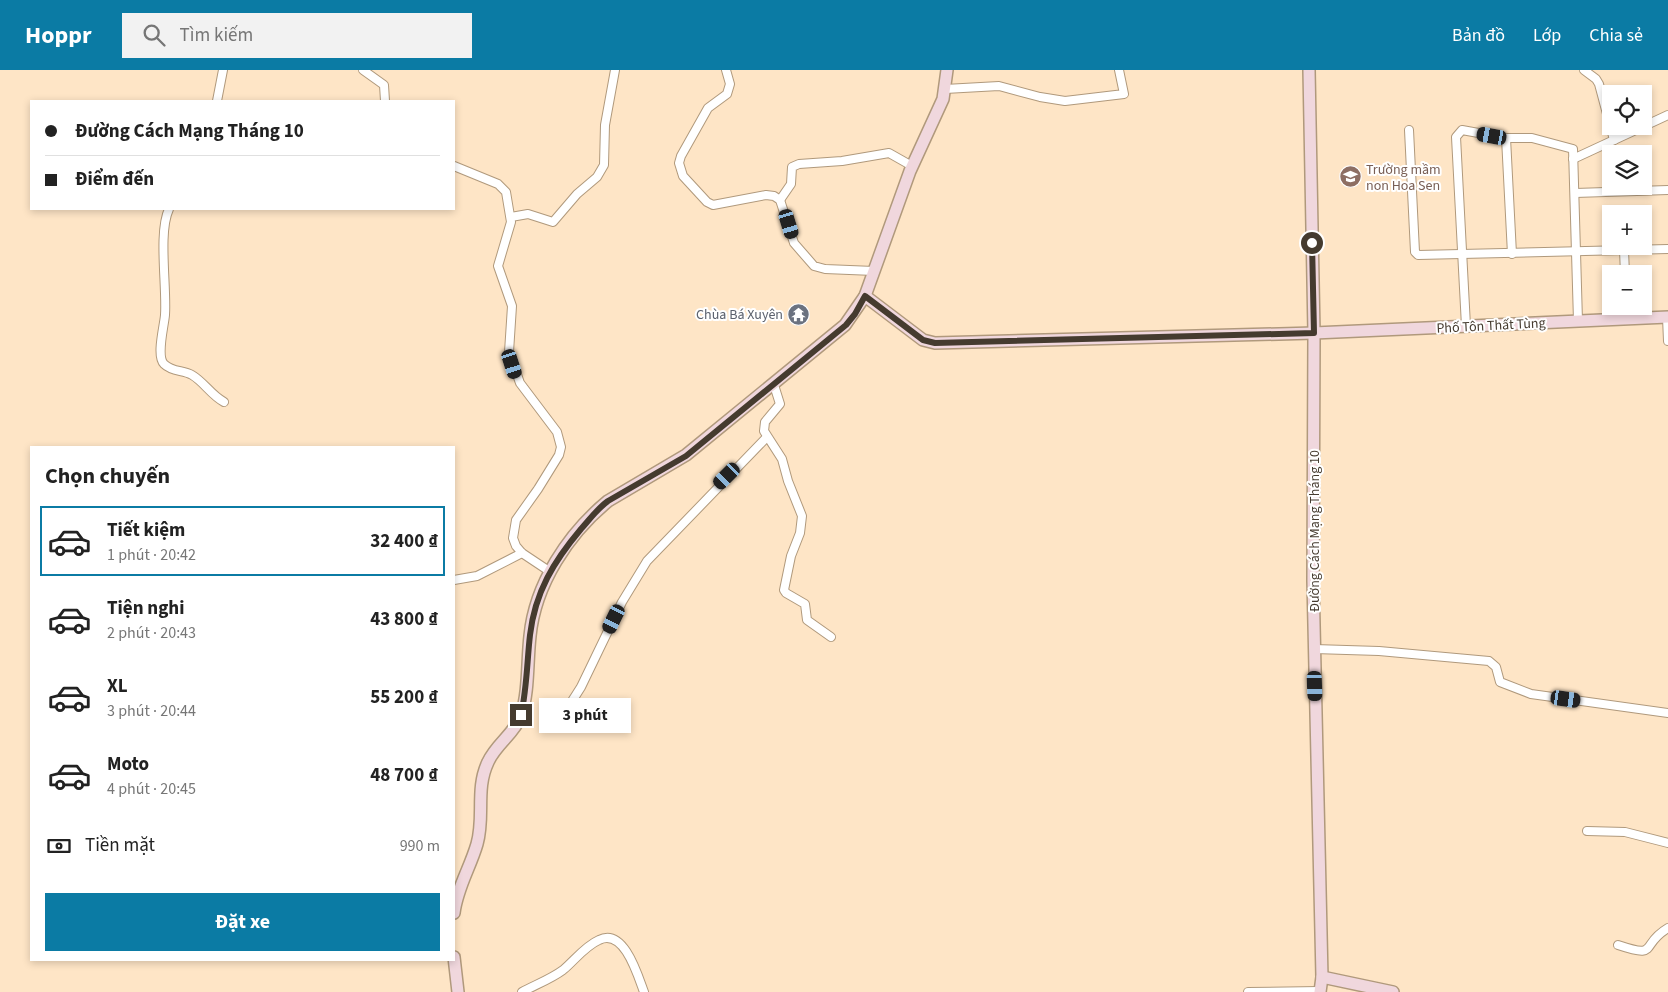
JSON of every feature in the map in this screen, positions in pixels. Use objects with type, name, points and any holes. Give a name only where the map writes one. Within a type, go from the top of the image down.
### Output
[{"type":"street","points":[[217,100],[223,70]]},
{"type":"street","points":[[363,70],[384,85],[384,100]]},
{"type":"street","points":[[511,217],[528,214],[554,222],[577,194],[601,171],[604,165],[605,125],[615,70]]},
{"type":"street","points":[[726,70],[730,84],[728,94],[708,108],[681,156],[680,170],[683,176],[707,202],[713,205],[766,195],[774,196],[780,200],[794,243],[814,266],[825,269],[874,271]]},
{"type":"street","points":[[455,908],[458,892],[477,844],[480,830],[479,796],[488,762],[495,750],[517,725],[521,715],[525,698],[530,634],[536,603],[549,571],[560,554],[598,509],[608,501],[686,456],[846,325],[855,314],[865,296],[912,166],[929,133],[945,89],[947,70]]},
{"type":"street","points":[[945,89],[999,86],[1040,97],[1065,101],[1124,94],[1119,70]]},
{"type":"street","name":"Đường Cách Mạng Tháng 10","points":[[1309,70],[1314,333],[1314,649],[1322,977],[1320,991]]},
{"type":"street","points":[[1584,70],[1596,79],[1599,84],[1614,140]]},
{"type":"street","points":[[1574,159],[1668,115]]},
{"type":"street","points":[[1409,130],[1415,252],[1422,256],[1602,251]]},
{"type":"street","points":[[1466,326],[1456,134],[1462,130],[1506,138],[1532,138],[1573,149],[1578,321]]},
{"type":"street","points":[[1506,138],[1512,254]]},
{"type":"street","points":[[780,200],[791,184],[792,167],[798,164],[842,161],[889,152],[912,166]]},
{"type":"street","points":[[455,166],[503,187],[511,217],[498,266],[512,306],[509,352],[520,383],[557,432],[561,447],[538,489],[516,520],[513,538],[516,546],[522,553],[549,571]]},
{"type":"street","points":[[1575,193],[1668,190]]},
{"type":"street","points":[[169,210],[165,226],[164,325],[160,354],[163,363],[176,372],[191,374],[214,396],[224,402]]},
{"type":"street","points":[[1652,249],[1668,249]]},
{"type":"street","name":"Phố Tôn Thất Tùng","points":[[865,296],[923,340],[935,343],[1314,333],[1668,317]]},
{"type":"street","points":[[1668,317],[1668,341]]},
{"type":"street","points":[[774,385],[780,404],[765,422],[764,426],[767,437],[780,453],[802,516],[800,533],[791,556],[784,590],[806,605],[807,620],[832,638]]},
{"type":"street","points":[[568,708],[581,687],[622,602],[646,561],[767,437]]},
{"type":"street","points":[[455,580],[477,576],[522,553]]},
{"type":"street","points":[[1314,649],[1372,650],[1489,661],[1496,667],[1500,682],[1522,692],[1668,713]]},
{"type":"street","points":[[1587,832],[1625,832],[1668,843]]},
{"type":"street","points":[[1618,945],[1638,952],[1645,951],[1668,928]]},
{"type":"street","points":[[522,992],[561,971],[595,942],[606,938],[616,941],[626,951],[644,992]]},
{"type":"street","points":[[454,961],[458,992]]},
{"type":"street","points":[[1322,977],[1393,992]]},
{"type":"street","points":[[1248,992],[1320,991]]},
{"type":"place","name":"Trường mầm non Hoa Sen","points":[[1350,177]]},
{"type":"place","name":"Chùa Bá Xuyên","points":[[799,314]]},
{"type":"route","points":[[521,715],[525,698],[530,634],[536,603],[549,571],[560,554],[598,509],[608,501],[686,456],[846,325],[865,296],[923,340],[935,343],[1314,333],[1312,243]]}]
